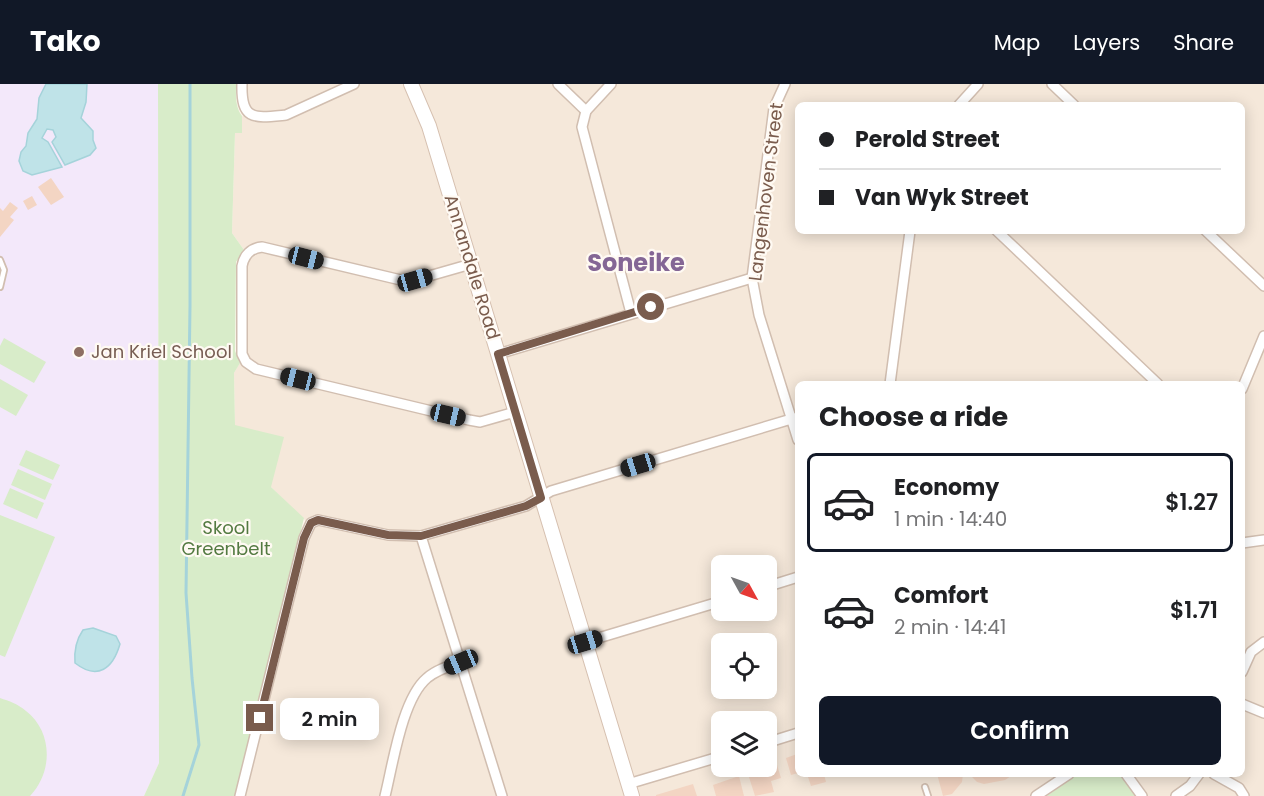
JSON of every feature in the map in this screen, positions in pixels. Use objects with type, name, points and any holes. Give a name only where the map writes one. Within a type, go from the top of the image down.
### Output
[{"type":"street","points":[[242,84],[242,104],[246,111],[254,116],[286,115],[354,84]]},
{"type":"street","name":"Annandale Road","points":[[411,84],[429,126],[630,790]]},
{"type":"street","points":[[558,84],[586,111]]},
{"type":"street","points":[[611,84],[586,111],[582,121],[582,132],[631,313]]},
{"type":"street","name":"Langenhoven Street","points":[[785,84],[774,108],[752,278],[755,298],[795,418]]},
{"type":"street","points":[[962,102],[978,84]]},
{"type":"street","points":[[1052,84],[1071,102]]},
{"type":"street","points":[[890,381],[910,234]]},
{"type":"street","points":[[1000,234],[1155,381]]},
{"type":"street","points":[[1209,234],[1264,286]]},
{"type":"street","points":[[471,264],[405,281],[257,247],[245,256],[242,266],[242,354],[246,362],[255,369],[469,420],[480,422],[515,412]]},
{"type":"street","points":[[498,354],[752,278]]},
{"type":"street","points":[[1245,382],[1264,336]]},
{"type":"street","points":[[240,796],[304,538],[311,523],[318,520],[388,535],[421,536],[526,506],[551,491],[795,418]]},
{"type":"street","points":[[421,536],[502,796]]},
{"type":"street","points":[[1245,543],[1264,540]]},
{"type":"street","points":[[777,584],[795,579]]},
{"type":"street","points":[[585,642],[711,604]]},
{"type":"street","points":[[1245,665],[1251,652],[1264,642]]},
{"type":"street","points":[[385,796],[410,701],[424,680],[433,673],[461,662]]},
{"type":"street","points":[[1245,705],[1264,713]]},
{"type":"street","points":[[777,740],[795,734]]},
{"type":"street","points":[[630,790],[711,760]]},
{"type":"street","points":[[1036,796],[1064,777]]},
{"type":"street","points":[[1128,777],[1142,796]]},
{"type":"street","points":[[1176,796],[1190,786],[1197,777]]},
{"type":"street","points":[[1219,777],[1239,788],[1244,796]]},
{"type":"lane","points":[[0,260],[4,270],[0,287]]},
{"type":"lane","points":[[926,787],[928,796]]},
{"type":"shaded area","name":"Jan Kriel School","points":[[0,84],[158,84],[159,763],[144,796],[0,796]]},
{"type":"shaded area","points":[[241,84],[1264,84],[1264,796],[238,796],[308,523],[271,487],[235,426],[234,373],[242,359],[244,250],[232,233],[235,133],[242,133],[242,117],[245,111]]},
{"type":"green space","name":"Skool Greenbelt","points":[[158,84],[236,84],[237,105],[242,116],[242,133],[235,133],[232,233],[244,250],[236,262],[235,351],[240,363],[234,373],[235,425],[284,437],[271,487],[304,518],[235,796],[144,796],[159,763]]},
{"type":"green space","points":[[4,338],[46,362],[34,383],[0,364],[0,346]]},
{"type":"green space","points":[[0,379],[28,395],[16,416],[0,407]]},
{"type":"green space","points":[[26,450],[60,465],[53,480],[19,465]]},
{"type":"green space","points":[[18,469],[52,484],[45,500],[11,485]]},
{"type":"green space","points":[[10,488],[44,503],[37,519],[3,504]]},
{"type":"green space","points":[[0,515],[55,537],[5,657],[0,655]]},
{"type":"green space","points":[[0,698],[26,711],[35,720],[45,741],[47,752],[43,776],[30,796],[0,796]]},
{"type":"green space","points":[[1074,777],[1121,777],[1136,796],[1047,796]]},
{"type":"water","points":[[46,84],[87,84],[86,102],[81,118],[93,131],[96,148],[90,155],[65,165],[52,142],[56,137],[53,130],[47,129],[42,138],[48,142],[62,167],[32,175],[23,171],[19,161],[21,152],[26,146],[28,133],[37,119],[39,98]]},
{"type":"water","points":[[93,628],[116,636],[120,644],[109,665],[98,671],[91,671],[75,663],[76,646],[83,630]]},
{"type":"building","points":[[51,178],[64,197],[51,205],[38,187]]},
{"type":"building","points":[[32,196],[37,205],[28,210],[23,201]]},
{"type":"building","points":[[10,202],[18,208],[10,217],[14,220],[0,237],[0,208],[3,211]]},
{"type":"building","points":[[795,755],[795,774],[791,775],[786,758]]},
{"type":"building","points":[[777,765],[781,778],[771,781],[774,792],[755,796],[749,777],[777,777]]},
{"type":"building","points":[[739,777],[744,796],[716,796],[713,785]]},
{"type":"building","points":[[808,777],[825,777],[826,782],[811,786]]},
{"type":"building","points":[[938,777],[963,777],[962,782],[952,794],[943,796]]},
{"type":"building","points":[[972,777],[1010,777],[984,784]]},
{"type":"building","points":[[693,784],[697,796],[656,796],[656,795]]},
{"type":"waterway","points":[[183,796],[199,745],[186,593],[190,84]]},
{"type":"place","name":"Jan Kriel School","points":[[79,352]]},
{"type":"district","name":"Soneike","points":[[636,263]]},
{"type":"route","points":[[260,718],[304,538],[311,523],[318,520],[388,535],[421,536],[526,506],[541,498],[498,354],[651,307]]}]
